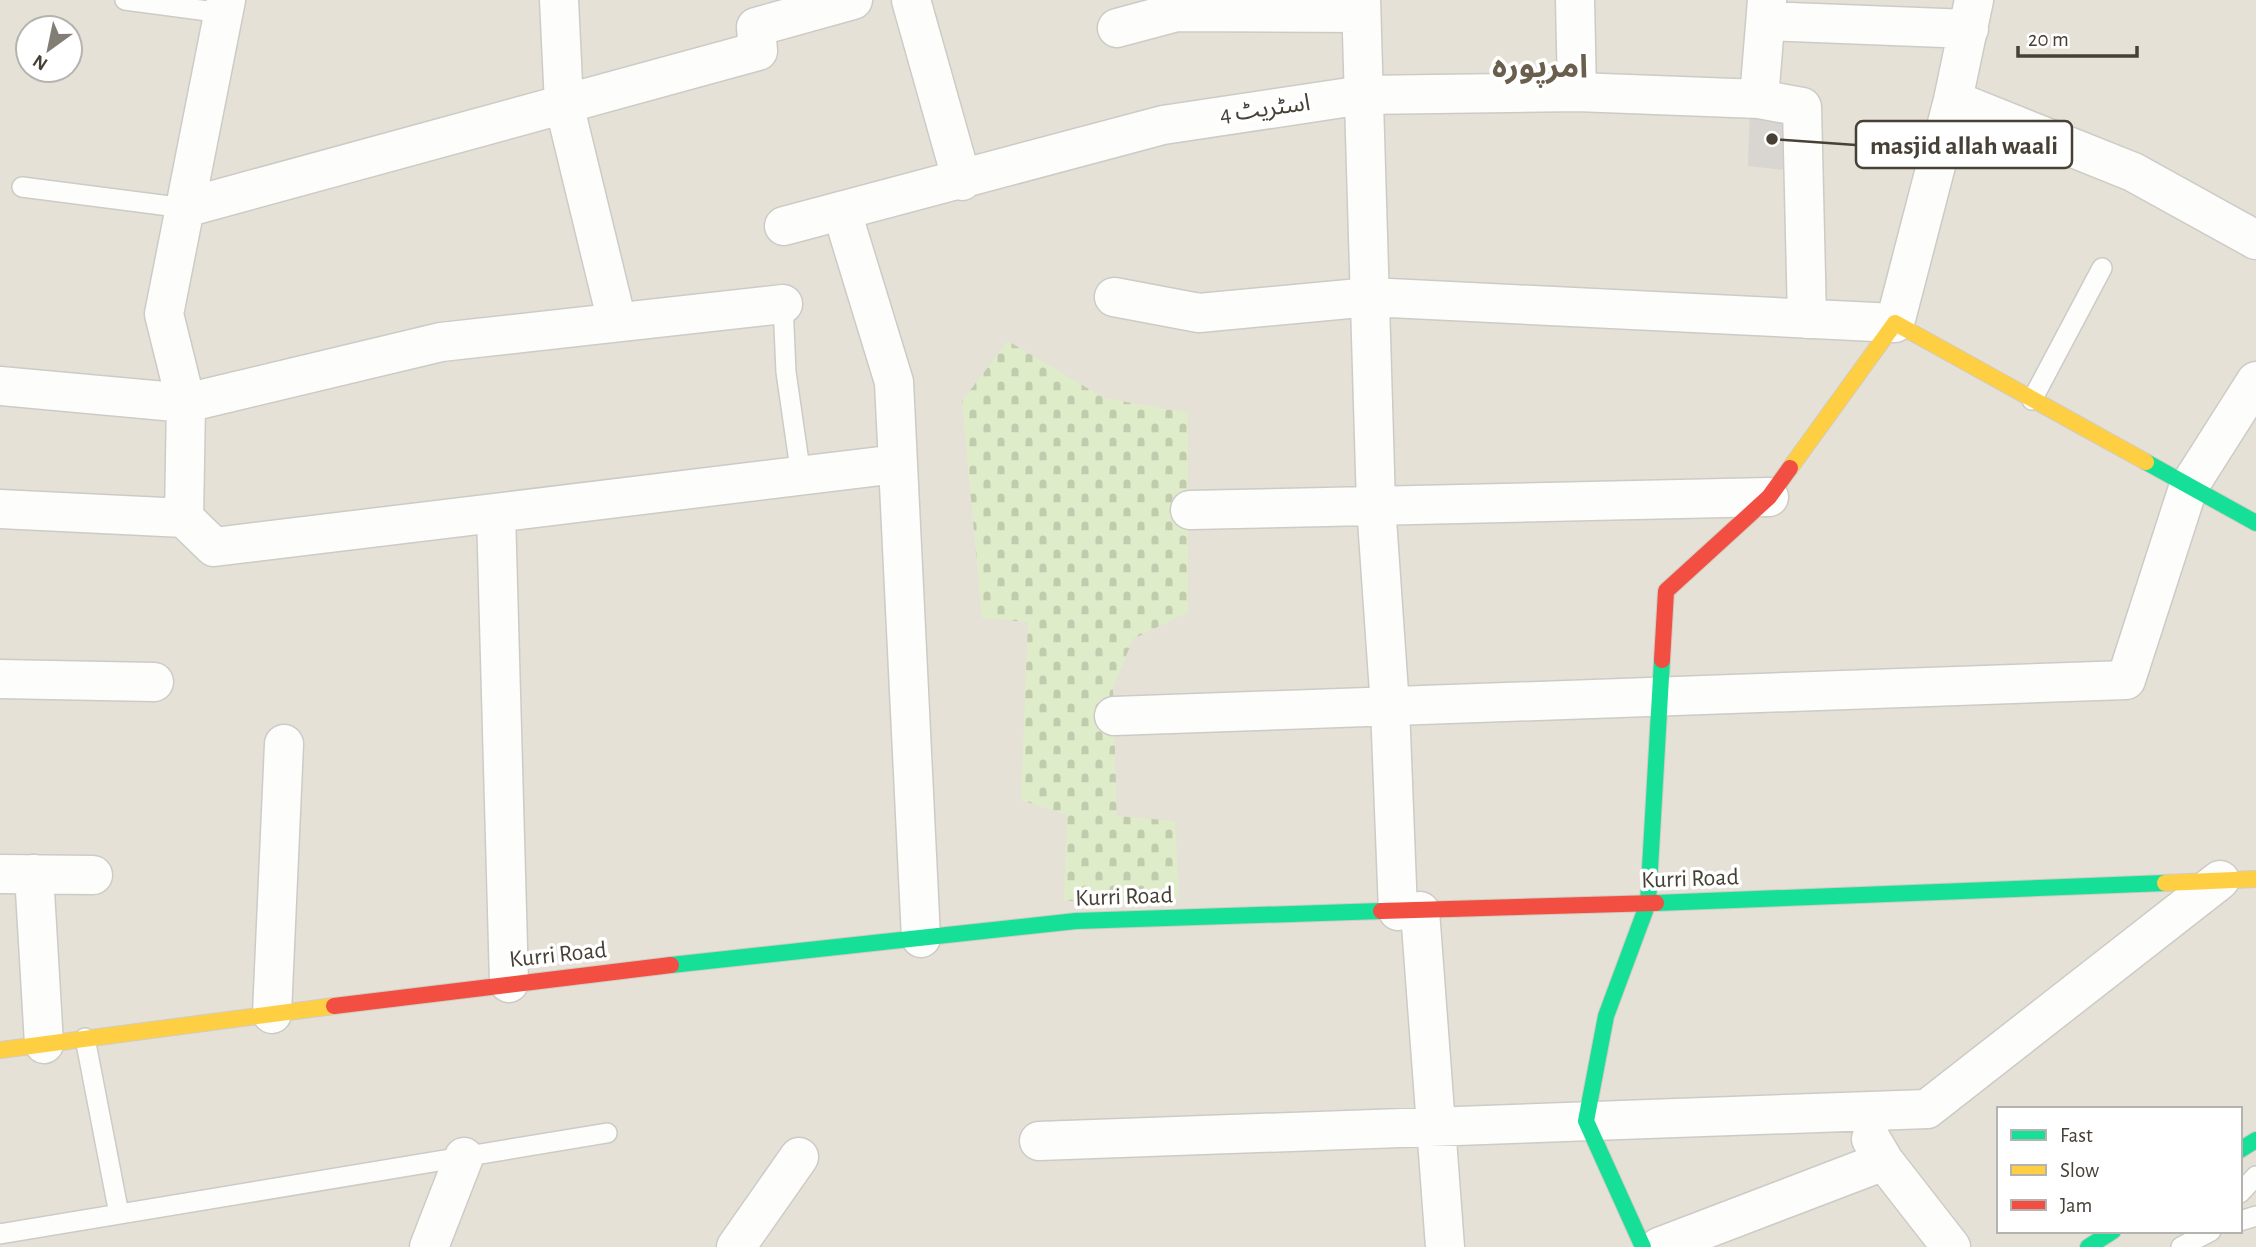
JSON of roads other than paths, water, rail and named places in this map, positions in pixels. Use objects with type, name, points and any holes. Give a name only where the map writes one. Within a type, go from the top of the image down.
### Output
[{"type":"street","points":[[559,0],[565,104],[617,322]]},
{"type":"street","points":[[185,208],[758,51],[756,27],[853,0]]},
{"type":"street","points":[[911,0],[962,181]]},
{"type":"street","points":[[1575,0],[1577,92]]},
{"type":"street","points":[[184,518],[186,403],[164,314],[225,6]]},
{"type":"street","points":[[1117,28],[1177,12],[1361,7],[1376,505],[1390,707],[1409,911],[1437,1127],[1445,1247]]},
{"type":"street","points":[[1643,1247],[1586,1121],[1606,1016],[1648,904],[1666,591],[1769,496],[1895,324],[1953,100],[1971,14],[1767,10],[1759,99]]},
{"type":"street","name":"اسٹریٹ 4","points":[[784,226],[962,181],[1163,125],[1363,95],[1577,92],[1759,99],[1802,107],[1807,319]]},
{"type":"street","points":[[1953,100],[2133,172],[2256,240]]},
{"type":"street","points":[[842,212],[894,382],[921,938]]},
{"type":"street","points":[[1114,298],[1199,313],[1370,297],[1895,324],[2188,488],[2256,523]]},
{"type":"street","points":[[0,386],[186,403],[442,342],[783,304]]},
{"type":"street","points":[[1114,716],[2126,680],[2188,488],[2256,381]]},
{"type":"street","points":[[0,509],[184,518],[214,547],[897,464]]},
{"type":"street","points":[[1190,510],[1769,496]]},
{"type":"street","points":[[496,513],[509,983]]},
{"type":"street","points":[[0,679],[154,682]]},
{"type":"street","points":[[272,1014],[284,744]]},
{"type":"street","points":[[44,1044],[17,874],[93,875]]},
{"type":"street","points":[[1040,1141],[1927,1109],[2238,880]]},
{"type":"street","name":"Kurri Road","points":[[0,1050],[509,983],[1076,921],[1648,904],[2238,880]]},
{"type":"street","points":[[1856,1112],[1884,1161],[1951,1247]]},
{"type":"street","points":[[429,1247],[464,1157]]},
{"type":"street","points":[[736,1247],[799,1157]]},
{"type":"street","points":[[1660,1247],[1884,1161]]},
{"type":"street","points":[[2088,1247],[2110,1233]]},
{"type":"lane","points":[[125,0],[225,6]]},
{"type":"lane","points":[[22,187],[185,208]]},
{"type":"lane","points":[[2032,400],[2102,268]]},
{"type":"lane","points":[[783,304],[786,372],[801,476]]},
{"type":"lane","points":[[85,1038],[119,1214]]},
{"type":"lane","points":[[0,1234],[607,1133]]},
{"type":"lane","points":[[2242,1191],[2256,1176]]},
{"type":"lane","points":[[2181,1247],[2205,1233]]},
{"type":"place","name":"masjid allah waali","points":[[1772,139]]},
{"type":"district","name":"امرپورہ","points":[[1540,67]]}]
